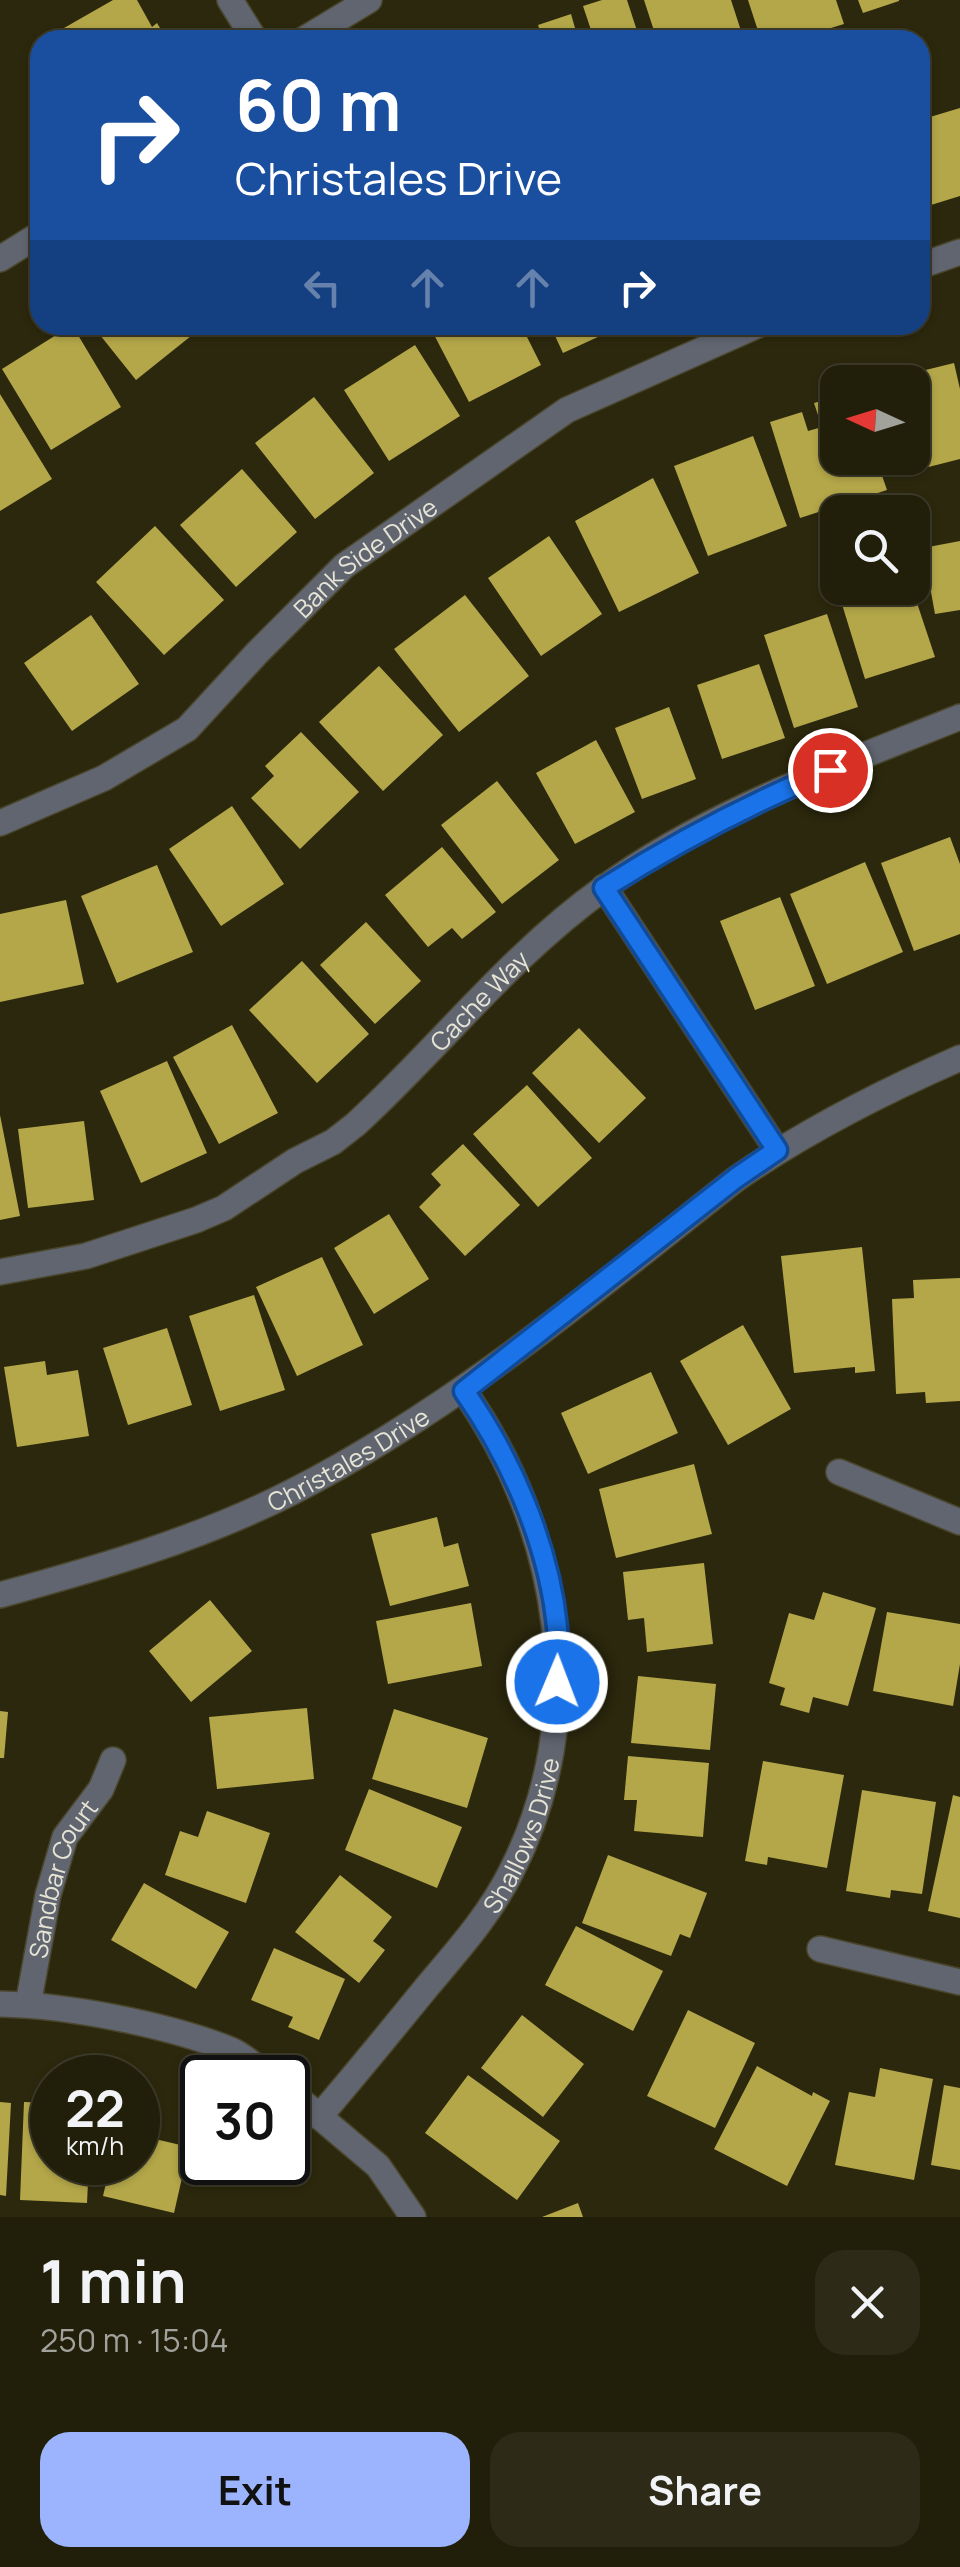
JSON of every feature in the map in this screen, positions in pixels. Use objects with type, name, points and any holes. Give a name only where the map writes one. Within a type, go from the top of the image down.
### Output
[{"type":"street","points":[[230,0],[249,30]]},
{"type":"street","points":[[320,30],[369,0]]},
{"type":"street","points":[[0,259],[30,240]]},
{"type":"street","points":[[930,262],[960,252]]},
{"type":"street","name":"Bank Side Drive","points":[[0,823],[104,778],[188,728],[344,566],[567,410],[736,335]]},
{"type":"street","name":"Cache Way","points":[[0,1272],[86,1256],[224,1208],[333,1142],[385,1097],[522,955],[604,888],[664,850],[766,797],[960,717]]},
{"type":"street","points":[[604,888],[777,1150]]},
{"type":"street","name":"Christales Drive","points":[[0,1595],[176,1542],[290,1493],[408,1427],[464,1391],[777,1150],[893,1088],[960,1058]]},
{"type":"street","name":"Shallows Drive","points":[[320,2116],[489,1910],[532,1824],[546,1764],[556,1709],[557,1627],[540,1544],[512,1471],[464,1391]]},
{"type":"street","points":[[840,1472],[960,1522]]},
{"type":"street","name":"Sandbar Court","points":[[28,2004],[48,1895],[65,1836],[101,1789],[112,1760]]},
{"type":"street","points":[[820,1949],[960,1982]]},
{"type":"street","points":[[0,2004],[28,2004],[148,2026],[238,2055]]},
{"type":"street","points":[[310,2108],[378,2166],[413,2217]]},
{"type":"building","points":[[113,0],[137,0],[152,27],[157,23],[161,30],[60,30]]},
{"type":"building","points":[[602,0],[627,0],[637,30],[591,30],[583,6]]},
{"type":"building","points":[[644,0],[731,0],[741,30],[654,30]]},
{"type":"building","points":[[748,0],[836,0],[844,24],[824,30],[758,30]]},
{"type":"building","points":[[858,0],[899,0],[899,1],[863,13]]},
{"type":"building","points":[[571,14],[576,30],[540,30],[538,25]]},
{"type":"building","points":[[960,108],[960,196],[931,205],[930,202],[930,117]]},
{"type":"building","points":[[56,335],[78,335],[121,407],[51,450],[2,369]]},
{"type":"building","points":[[100,335],[192,335],[136,380]]},
{"type":"building","points":[[434,335],[526,335],[541,365],[469,402]]},
{"type":"building","points":[[555,335],[602,335],[563,353]]},
{"type":"building","points":[[415,345],[460,416],[389,461],[344,390]]},
{"type":"building","points":[[954,363],[960,389],[960,459],[930,467],[930,369]]},
{"type":"building","points":[[0,394],[52,479],[0,511]]},
{"type":"building","points":[[314,397],[374,473],[315,519],[255,443]]},
{"type":"building","points":[[802,412],[808,431],[820,428],[820,475],[882,475],[887,490],[871,495],[820,495],[820,512],[800,518],[770,422]]},
{"type":"building","points":[[753,436],[787,526],[708,556],[674,466]]},
{"type":"building","points":[[242,469],[297,532],[236,587],[180,525]]},
{"type":"building","points":[[653,478],[699,573],[619,612],[575,521]]},
{"type":"building","points":[[155,526],[224,600],[164,655],[96,582]]},
{"type":"building","points":[[549,536],[602,614],[541,656],[488,578]]},
{"type":"building","points":[[960,541],[960,610],[935,614],[930,547]]},
{"type":"building","points":[[465,595],[529,676],[459,732],[394,649]]},
{"type":"building","points":[[842,605],[918,605],[935,657],[865,679]]},
{"type":"building","points":[[827,614],[858,707],[794,728],[764,635]]},
{"type":"building","points":[[91,615],[139,684],[72,731],[24,663]]},
{"type":"building","points":[[759,664],[785,738],[722,759],[697,685]]},
{"type":"building","points":[[379,666],[443,735],[383,791],[319,722]]},
{"type":"building","points":[[669,707],[696,779],[642,799],[615,728]]},
{"type":"building","points":[[301,732],[359,792],[300,849],[251,798],[274,776],[265,766]]},
{"type":"building","points":[[596,740],[635,812],[575,844],[536,773]]},
{"type":"building","points":[[497,781],[559,860],[502,904],[441,825]]},
{"type":"building","points":[[232,806],[284,884],[221,926],[169,849]]},
{"type":"building","points":[[950,837],[960,864],[960,934],[914,951],[881,863]]},
{"type":"building","points":[[442,847],[496,912],[462,939],[452,928],[428,947],[385,895]]},
{"type":"building","points":[[865,862],[903,952],[827,984],[790,894]]},
{"type":"building","points":[[157,865],[193,952],[117,983],[81,896]]},
{"type":"building","points":[[780,897],[815,986],[755,1010],[720,921]]},
{"type":"building","points":[[66,900],[84,984],[0,1002],[0,914]]},
{"type":"building","points":[[366,922],[421,981],[375,1024],[320,965]]},
{"type":"building","points":[[302,961],[369,1034],[317,1083],[249,1010]]},
{"type":"building","points":[[232,1025],[278,1113],[219,1144],[173,1057]]},
{"type":"building","points":[[579,1028],[646,1098],[599,1143],[532,1073]]},
{"type":"building","points":[[167,1061],[207,1153],[141,1183],[100,1091]]},
{"type":"building","points":[[527,1085],[592,1158],[538,1207],[473,1134]]},
{"type":"building","points":[[0,1115],[20,1216],[0,1220]]},
{"type":"building","points":[[84,1121],[94,1200],[28,1208],[18,1129]]},
{"type":"building","points":[[463,1144],[520,1205],[465,1256],[419,1207],[441,1185],[431,1174]]},
{"type":"building","points":[[389,1214],[429,1279],[374,1314],[334,1248]]},
{"type":"building","points":[[862,1247],[875,1371],[855,1373],[855,1367],[794,1373],[781,1256]]},
{"type":"building","points":[[322,1257],[363,1345],[297,1376],[256,1287]]},
{"type":"building","points":[[960,1278],[960,1401],[926,1403],[925,1392],[896,1394],[892,1299],[914,1298],[913,1280]]},
{"type":"building","points":[[254,1295],[285,1390],[220,1411],[189,1316]]},
{"type":"building","points":[[743,1325],[791,1409],[728,1445],[680,1361]]},
{"type":"building","points":[[167,1328],[192,1405],[128,1425],[103,1348]]},
{"type":"building","points":[[45,1361],[47,1375],[78,1370],[89,1436],[17,1447],[4,1367]]},
{"type":"building","points":[[651,1372],[678,1433],[588,1474],[561,1413]]},
{"type":"building","points":[[694,1464],[712,1534],[616,1558],[599,1489]]},
{"type":"building","points":[[437,1517],[444,1547],[458,1543],[469,1586],[390,1606],[371,1534]]},
{"type":"building","points":[[704,1563],[713,1644],[647,1652],[644,1618],[628,1620],[623,1572]]},
{"type":"building","points":[[823,1592],[876,1608],[848,1706],[813,1697],[809,1713],[780,1705],[785,1688],[769,1683],[789,1613],[814,1620]]},
{"type":"building","points":[[210,1600],[252,1651],[191,1702],[149,1651]]},
{"type":"building","points":[[471,1603],[482,1666],[388,1684],[376,1621]]},
{"type":"building","points":[[887,1612],[960,1624],[960,1664],[953,1706],[873,1691]]},
{"type":"building","points":[[638,1676],[716,1684],[710,1750],[631,1743]]},
{"type":"building","points":[[307,1708],[314,1779],[217,1789],[209,1717]]},
{"type":"building","points":[[394,1709],[488,1738],[467,1808],[372,1779]]},
{"type":"building","points":[[0,1711],[8,1712],[4,1758],[0,1758]]},
{"type":"building","points":[[628,1756],[709,1763],[703,1837],[634,1831],[637,1800],[624,1800]]},
{"type":"building","points":[[763,1761],[844,1775],[827,1868],[768,1857],[767,1865],[745,1861]]},
{"type":"building","points":[[369,1789],[462,1827],[437,1888],[345,1850]]},
{"type":"building","points":[[862,1790],[936,1802],[922,1894],[891,1890],[890,1898],[846,1891]]},
{"type":"building","points":[[953,1795],[960,1797],[960,1918],[928,1911]]},
{"type":"building","points":[[207,1811],[270,1833],[246,1903],[165,1875],[180,1831],[198,1837]]},
{"type":"building","points":[[608,1855],[707,1893],[690,1938],[680,1934],[671,1956],[582,1923]]},
{"type":"building","points":[[340,1875],[392,1917],[373,1941],[385,1950],[359,1983],[295,1932]]},
{"type":"building","points":[[144,1883],[229,1932],[196,1989],[111,1940]]},
{"type":"building","points":[[576,1926],[663,1971],[633,2031],[545,1985]]},
{"type":"building","points":[[274,1948],[345,1979],[319,2040],[288,2027],[293,2017],[251,2000]]},
{"type":"building","points":[[688,2010],[755,2043],[715,2128],[647,2096]]},
{"type":"building","points":[[522,2015],[584,2064],[543,2117],[481,2068]]},
{"type":"building","points":[[757,2066],[812,2096],[813,2092],[830,2101],[787,2186],[714,2149]]},
{"type":"building","points":[[880,2068],[933,2079],[914,2180],[835,2165],[849,2092],[875,2097]]},
{"type":"building","points":[[468,2075],[560,2141],[517,2200],[425,2133]]},
{"type":"building","points":[[944,2085],[960,2088],[960,2170],[931,2165]]},
{"type":"building","points":[[0,2102],[11,2103],[6,2196],[0,2195]]},
{"type":"building","points":[[24,2102],[30,2102],[30,2185],[88,2185],[87,2203],[20,2200]]},
{"type":"building","points":[[160,2140],[180,2145],[180,2185],[174,2213],[103,2196],[106,2185],[160,2185]]},
{"type":"building","points":[[578,2203],[583,2217],[542,2217]]},
{"type":"route","points":[[557,1682],[557,1627],[540,1544],[512,1471],[464,1391],[777,1150],[604,888],[664,850],[766,797],[830,770]]}]
